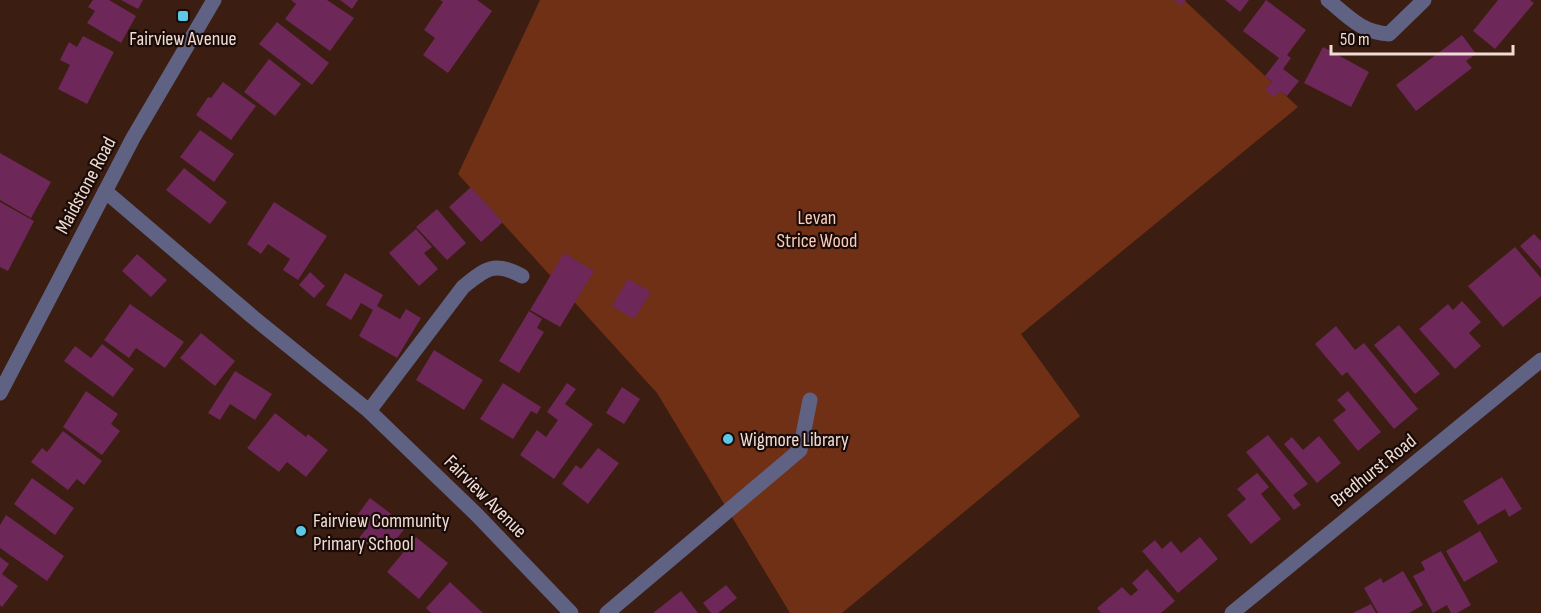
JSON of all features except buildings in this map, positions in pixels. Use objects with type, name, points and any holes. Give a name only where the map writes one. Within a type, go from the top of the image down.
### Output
[{"type":"street","name":"Maidstone Road","points":[[0,393],[105,191],[214,0]]},
{"type":"street","points":[[1328,0],[1372,33],[1389,34],[1424,0]]},
{"type":"street","name":"Fairview Avenue","points":[[105,191],[254,318],[369,411],[477,515],[571,613]]},
{"type":"street","points":[[369,411],[463,286],[483,271],[493,268],[507,267],[522,276]]},
{"type":"street","name":"Bredhurst Road","points":[[1232,613],[1541,360]]},
{"type":"street","points":[[607,613],[800,450],[810,400]]},
{"type":"green space","name":"Levan Strice Wood","points":[[540,0],[1184,0],[1298,107],[1021,334],[1080,416],[842,613],[790,613],[657,393],[458,174]]},
{"type":"place","name":"Fairview Avenue","points":[[183,16]]},
{"type":"place","name":"Wigmore Library","points":[[728,439]]},
{"type":"place","name":"Fairview Community Primary School","points":[[301,531]]}]
